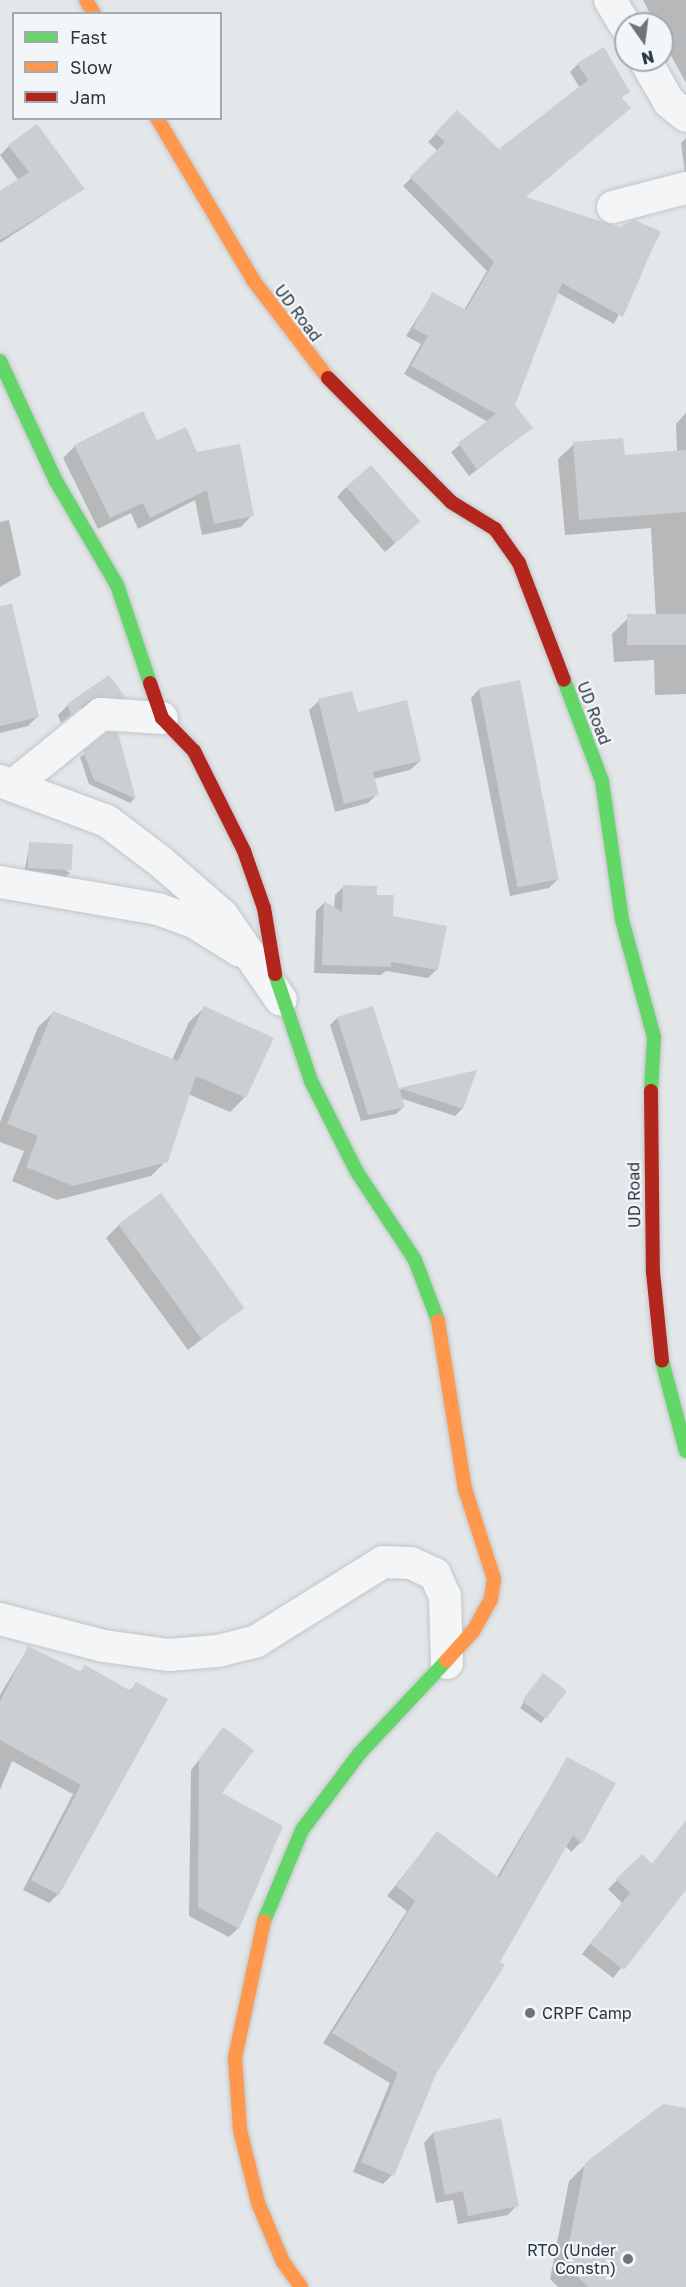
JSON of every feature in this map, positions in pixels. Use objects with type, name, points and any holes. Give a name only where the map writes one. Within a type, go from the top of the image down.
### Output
[{"type":"main road","name":"UD Road","points":[[158,120],[253,280],[319,369],[451,502],[495,529],[519,563],[602,782],[622,920],[654,1037],[649,1130],[653,1272],[663,1372],[686,1450]]},
{"type":"main road","points":[[0,361],[56,481],[117,585],[162,718],[194,751],[244,851],[264,908],[281,1000],[311,1081],[357,1172],[416,1260],[439,1324],[465,1489],[494,1579],[491,1599],[473,1631],[447,1663],[359,1754],[302,1830],[268,1902],[249,1976],[235,2058],[240,2130],[258,2203],[283,2262],[301,2287]]},
{"type":"street","points":[[652,72],[669,102],[686,116]]},
{"type":"street","points":[[613,207],[686,188]]},
{"type":"street","points":[[7,782],[101,714],[162,718]]},
{"type":"street","points":[[7,782],[107,821],[222,915],[281,1000]]},
{"type":"street","points":[[0,882],[158,909],[194,922],[251,957]]},
{"type":"street","points":[[0,1619],[104,1646],[169,1655],[218,1651],[255,1642],[383,1562],[411,1563],[435,1574],[445,1596],[447,1663]]},
{"type":"building","points":[[604,47],[614,64],[614,72],[618,72],[630,92],[621,97],[631,108],[526,197],[620,227],[634,220],[660,231],[623,317],[562,283],[515,405],[533,428],[477,469],[458,443],[496,414],[411,366],[428,336],[413,328],[432,292],[466,310],[494,262],[410,177],[445,142],[435,133],[457,110],[499,149],[588,80],[577,63]]},
{"type":"building","points":[[37,124],[85,189],[0,240],[0,191],[29,172],[8,145]]},
{"type":"building","points":[[143,411],[157,440],[186,427],[197,452],[240,444],[254,516],[214,524],[207,490],[150,518],[143,503],[110,518],[74,445]]},
{"type":"building","points":[[623,438],[625,455],[686,450],[686,512],[579,520],[573,442]]},
{"type":"building","points":[[371,465],[420,522],[395,543],[346,487]]},
{"type":"building","points":[[12,604],[39,717],[0,726],[0,606]]},
{"type":"building","points":[[627,614],[686,614],[686,645],[627,645]]},
{"type":"building","points":[[109,675],[126,698],[90,700],[71,715],[67,704]]},
{"type":"building","points":[[520,680],[559,879],[518,887],[479,688]]},
{"type":"building","points":[[352,691],[358,712],[407,700],[421,761],[373,772],[379,795],[344,804],[318,699]]},
{"type":"building","points":[[107,732],[118,733],[136,799],[94,780],[83,751]]},
{"type":"building","points":[[29,842],[73,844],[72,870],[28,868]]},
{"type":"building","points":[[343,885],[377,886],[377,895],[394,895],[393,916],[447,926],[438,970],[391,962],[391,967],[322,965],[324,901],[342,912]]},
{"type":"building","points":[[204,1006],[274,1038],[246,1098],[196,1076],[168,1162],[73,1186],[26,1167],[38,1136],[7,1124],[53,1011],[178,1061]]},
{"type":"building","points":[[373,1006],[405,1107],[368,1115],[337,1017]]},
{"type":"building","points":[[477,1070],[463,1109],[399,1088]]},
{"type":"building","points":[[161,1193],[244,1308],[202,1339],[118,1224]]},
{"type":"building","points":[[28,1646],[81,1672],[85,1665],[131,1691],[136,1682],[168,1699],[59,1895],[31,1880],[81,1785],[0,1740],[0,1702]]},
{"type":"building","points":[[543,1673],[567,1691],[546,1719],[522,1701]]},
{"type":"building","points":[[223,1727],[254,1750],[222,1793],[283,1826],[239,1929],[198,1907],[199,1759]]},
{"type":"building","points":[[567,1757],[616,1783],[582,1844],[573,1835],[500,1962],[505,1965],[436,2074],[394,2176],[361,2162],[398,2073],[332,2033],[415,1901],[396,1886],[437,1831],[499,1878]]},
{"type":"building","points":[[686,1820],[686,1890],[624,1970],[590,1944],[630,1893],[616,1879],[642,1854],[652,1864]]},
{"type":"building","points":[[663,2104],[686,2108],[686,2287],[588,2287],[565,2263],[585,2163]]},
{"type":"building","points":[[501,2118],[519,2206],[468,2216],[463,2191],[445,2195],[433,2132]]},
{"type":"traffic: fast","points":[[0,361],[56,481],[117,585],[150,683]]},
{"type":"traffic: fast","points":[[564,680],[602,781],[622,920],[654,1037],[651,1091]]},
{"type":"traffic: fast","points":[[275,974],[311,1081],[357,1172],[415,1260],[438,1321]]},
{"type":"traffic: fast","points":[[662,1361],[686,1451]]},
{"type":"traffic: fast","points":[[264,1921],[302,1830],[359,1754],[446,1661]]},
{"type":"traffic: slow","points":[[86,0],[93,12]]},
{"type":"traffic: slow","points":[[158,120],[253,280],[328,378]]},
{"type":"traffic: slow","points":[[438,1321],[465,1489],[494,1579],[491,1599],[473,1631],[446,1661]]},
{"type":"traffic: slow","points":[[264,1921],[235,2058],[240,2130],[258,2203],[283,2262],[301,2287]]},
{"type":"traffic: jam","points":[[328,378],[451,502],[495,529],[519,563],[564,680]]},
{"type":"traffic: jam","points":[[150,683],[162,718],[194,751],[244,851],[264,908],[275,974]]},
{"type":"traffic: jam","points":[[651,1091],[653,1272],[662,1361]]},
{"type":"place","name":"CRPF Camp","points":[[530,2013]]},
{"type":"place","name":"RTO (Under Constn)","points":[[628,2259]]}]
